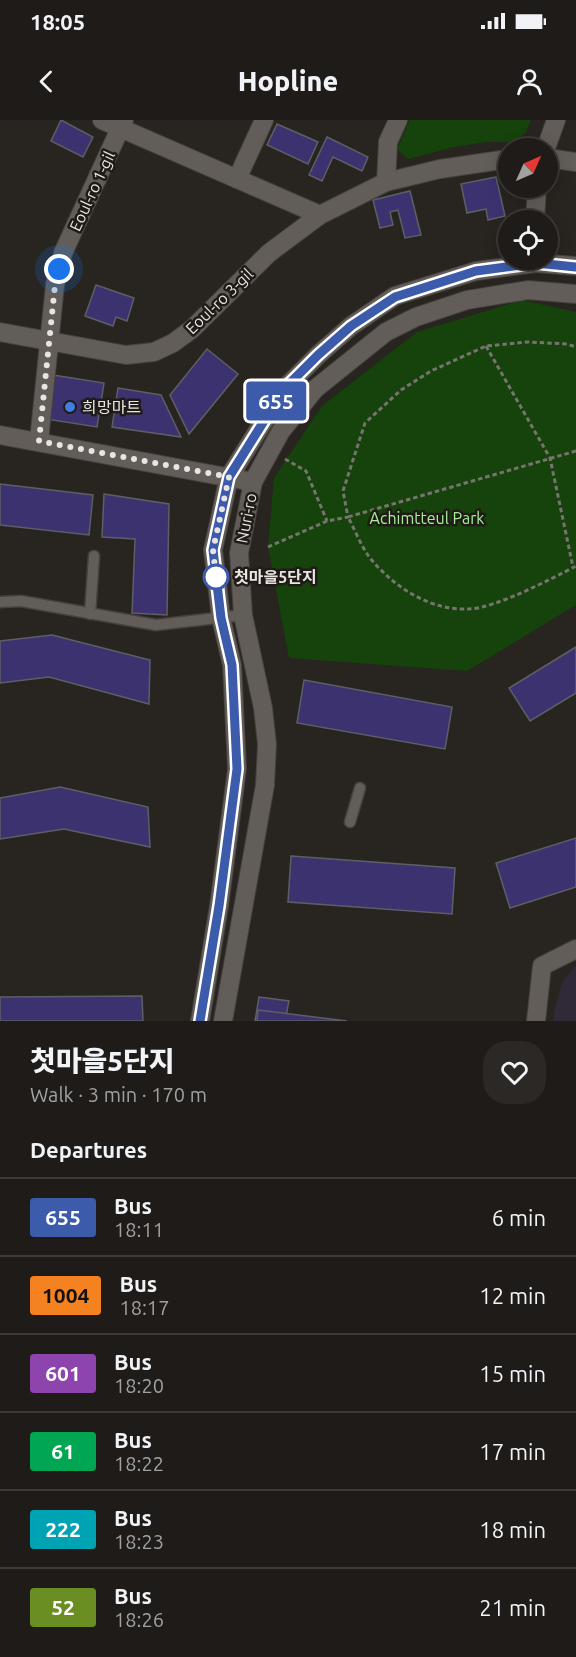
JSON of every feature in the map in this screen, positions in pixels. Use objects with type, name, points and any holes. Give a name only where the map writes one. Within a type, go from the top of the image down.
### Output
[{"type":"street","points":[[102,120],[123,124],[237,179],[320,215]]},
{"type":"street","points":[[237,179],[264,120]]},
{"type":"street","points":[[386,182],[388,142],[398,120]]},
{"type":"street","points":[[550,138],[556,120]]},
{"type":"street","name":"Eoul-ro 1-gil","points":[[39,441],[55,285],[63,253],[123,124]]},
{"type":"street","points":[[558,159],[576,162]]},
{"type":"street","name":"Eoul-ro 3-gil","points":[[0,332],[126,355],[154,352],[173,343],[192,329],[269,253],[320,215],[386,182],[440,169],[498,160]]},
{"type":"street","name":"Nuri-ro","points":[[558,264],[576,266]]},
{"type":"street","name":"Nuri-ro","points":[[200,1021],[219,906],[237,769],[232,665],[221,618],[213,550],[229,477],[284,389],[318,355],[375,309],[395,297],[451,278],[498,267]]},
{"type":"street","name":"Nuri-ro","points":[[223,1021],[266,785],[267,744],[263,708],[243,615],[239,554],[253,482],[281,431],[315,389],[386,332],[416,317],[467,300],[528,290],[576,294]]},
{"type":"street","points":[[0,435],[253,482]]},
{"type":"street","points":[[536,1021],[542,966],[576,949]]},
{"type":"lane","points":[[90,615],[94,556]]},
{"type":"lane","points":[[0,602],[21,601],[156,625],[243,615]]},
{"type":"lane","points":[[350,822],[360,788]]},
{"type":"path","points":[[486,346],[550,458],[575,567],[509,598],[470,609],[437,606],[404,591],[369,557],[348,517],[343,491],[365,423],[401,390],[431,371],[486,346],[528,342],[567,344],[576,347]]},
{"type":"path","points":[[268,547],[327,521],[348,517],[576,451]]},
{"type":"path","points":[[285,459],[306,471],[327,521]]},
{"type":"shaded area","points":[[576,965],[576,1021],[553,1021],[562,983]]},
{"type":"green space","points":[[410,120],[531,120],[526,132],[519,138],[498,138],[498,142],[454,147],[408,159],[397,149]]},
{"type":"green space","name":"Achimtteul Park","points":[[522,300],[576,312],[576,605],[467,671],[289,658],[268,547],[274,478],[322,406],[417,332]]},
{"type":"building","points":[[61,120],[93,137],[83,157],[51,141]]},
{"type":"building","points":[[277,124],[318,142],[308,164],[267,145]]},
{"type":"building","points":[[327,137],[368,157],[362,171],[333,157],[322,181],[309,175]]},
{"type":"building","points":[[496,177],[498,198],[501,198],[504,210],[498,210],[498,218],[488,220],[486,209],[467,213],[461,184]]},
{"type":"building","points":[[410,191],[421,235],[405,238],[398,210],[390,212],[393,225],[380,228],[373,200]]},
{"type":"building","points":[[96,285],[134,298],[127,321],[116,317],[113,326],[85,316]]},
{"type":"building","points":[[207,349],[238,374],[189,434],[170,395]]},
{"type":"building","points":[[53,375],[104,383],[97,427],[46,419]]},
{"type":"building","points":[[118,388],[161,395],[181,437],[112,427]]},
{"type":"building","points":[[0,484],[93,495],[89,535],[0,525]]},
{"type":"building","points":[[104,494],[169,504],[167,615],[132,613],[135,539],[102,537]]},
{"type":"building","points":[[52,635],[150,660],[149,704],[49,677],[0,683],[0,641]]},
{"type":"building","points":[[576,647],[576,693],[530,721],[509,688]]},
{"type":"building","points":[[304,680],[452,707],[445,749],[297,723]]},
{"type":"building","points":[[60,787],[148,807],[150,847],[64,829],[0,839],[0,798]]},
{"type":"building","points":[[576,838],[576,887],[510,908],[496,863]]},
{"type":"building","points":[[291,856],[455,868],[452,914],[288,902]]},
{"type":"building","points":[[142,996],[143,1021],[0,1021],[0,997]]},
{"type":"building","points":[[259,997],[289,1001],[285,1021],[255,1021]]},
{"type":"building","points":[[258,1010],[347,1021],[257,1021]]},
{"type":"bus line","name":"655","points":[[200,1021],[219,906],[237,769],[232,665],[221,618],[213,550],[229,477],[284,389],[318,355],[351,326],[375,309],[395,297],[476,271],[536,263],[576,267]]},
{"type":"place","name":"희망마트","points":[[70,407]]},
{"type":"place","name":"첫마을5단지","points":[[216,577]]},
{"type":"route","points":[[59,269],[55,285],[39,441],[229,477],[213,550],[216,577]]}]
